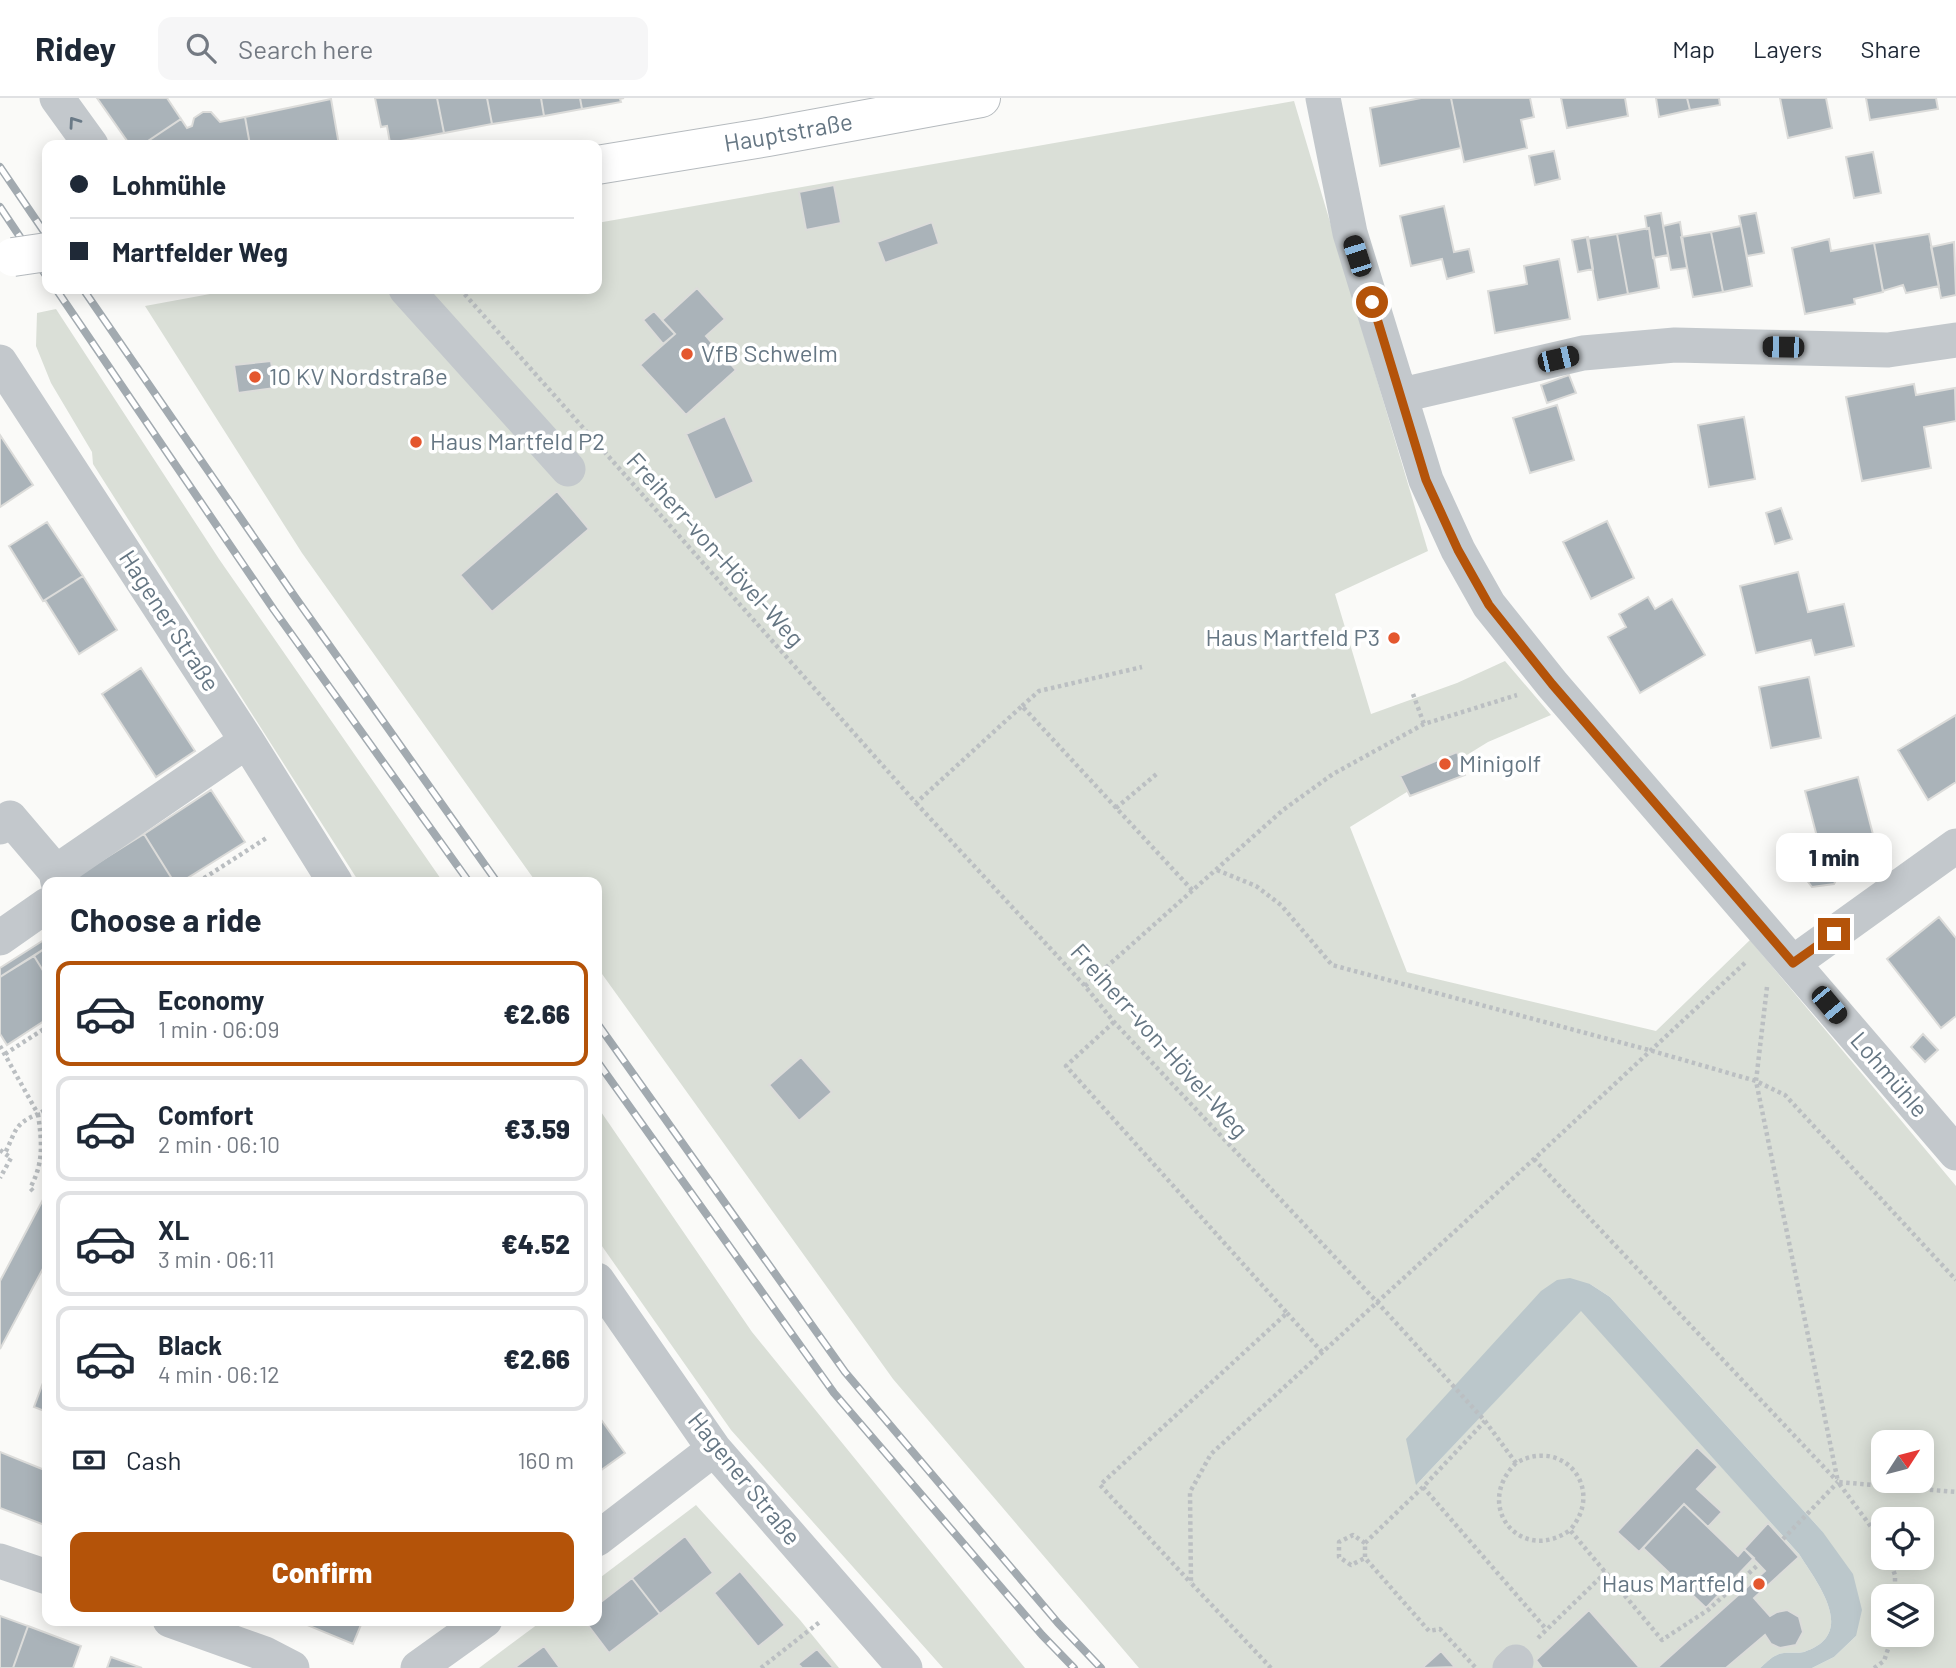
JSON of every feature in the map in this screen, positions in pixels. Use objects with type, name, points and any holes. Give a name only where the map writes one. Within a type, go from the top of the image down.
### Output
[{"type":"main road","name":"Hauptstraße","points":[[602,163],[929,103],[981,98]]},
{"type":"street","points":[[57,98],[87,140]]},
{"type":"street","name":"Lohmühle","points":[[1323,98],[1350,233],[1426,480],[1458,550],[1489,605],[1552,684],[1956,1153]]},
{"type":"street","points":[[410,294],[568,469]]},
{"type":"street","points":[[1402,395],[1584,353],[1675,345],[1888,350],[1956,340]]},
{"type":"street","name":"Hagener Straße","points":[[0,362],[247,741],[332,877]]},
{"type":"street","points":[[0,827],[10,818],[57,877],[247,741]]},
{"type":"street","points":[[1782,950],[1956,846]]},
{"type":"street","points":[[0,938],[42,909]]},
{"type":"street","name":"Hagener Straße","points":[[602,1287],[714,1449],[905,1668]]},
{"type":"street","points":[[602,1535],[714,1449]]},
{"type":"street","points":[[0,1561],[42,1575]]},
{"type":"street","points":[[187,1626],[265,1654],[292,1668]]},
{"type":"street","points":[[418,1668],[477,1626]]},
{"type":"path","name":"Freiherr-von-Hövel-Weg","points":[[464,294],[916,803],[1085,986],[1114,1022],[1485,1421],[1516,1463]]},
{"type":"path","points":[[916,803],[1040,691],[1142,667]]},
{"type":"path","points":[[1085,986],[1283,810],[1333,774],[1424,724],[1552,684]]},
{"type":"path","points":[[1413,694],[1424,724]]},
{"type":"path","points":[[1022,706],[1193,891]]},
{"type":"path","points":[[1116,808],[1159,772]]},
{"type":"path","points":[[206,877],[296,820]]},
{"type":"path","points":[[1217,870],[1256,886],[1281,905],[1332,965],[1649,1050],[1756,1081],[1786,1095],[1956,1280]]},
{"type":"path","points":[[1191,1583],[1190,1492],[1211,1454],[1534,1159],[1649,1050],[1782,950]]},
{"type":"path","points":[[1782,950],[1756,1081],[1838,1482]]},
{"type":"path","points":[[1114,1022],[1066,1066],[1323,1353]]},
{"type":"path","points":[[5,1054],[42,1030]]},
{"type":"path","points":[[0,1046],[38,1114],[40,1157],[38,1172],[30,1188],[33,1191]]},
{"type":"path","points":[[0,1178],[11,1158],[2,1152],[11,1142],[12,1133],[19,1124],[42,1112]]},
{"type":"path","points":[[1534,1159],[1838,1482],[1871,1527]]},
{"type":"path","points":[[1271,1668],[1100,1485],[1287,1313]]},
{"type":"path","points":[[1476,1668],[1440,1629],[1429,1631],[1365,1558],[1365,1543],[1485,1421]]},
{"type":"path","points":[[1544,1455],[1555,1458],[1574,1470],[1580,1479],[1584,1501],[1577,1522],[1570,1530],[1553,1539],[1534,1541],[1509,1527],[1500,1510],[1499,1490],[1507,1473],[1516,1463],[1544,1455]]},
{"type":"path","points":[[1783,1539],[1838,1482],[1956,1492]]},
{"type":"path","points":[[1423,1487],[1546,1629]]},
{"type":"path","points":[[1570,1530],[1662,1640],[1708,1610],[1759,1564]]},
{"type":"path","points":[[1365,1543],[1353,1535],[1339,1542],[1339,1557],[1351,1565],[1365,1558]]},
{"type":"path","points":[[1513,1665],[1546,1629],[1606,1572]]},
{"type":"path","points":[[761,1668],[847,1601]]},
{"type":"path","points":[[1874,1668],[1884,1661],[1889,1647]]},
{"type":"shaded area","points":[[1294,101],[1428,551],[1335,594],[1371,714],[1457,683],[1505,661],[1551,715],[1488,742],[1350,827],[1407,972],[1656,1031],[1750,940],[1956,1186],[1956,1668],[1812,1668],[1834,1657],[1856,1636],[1822,1531],[1610,1297],[1590,1284],[1417,1484],[1581,1310],[1799,1554],[1829,1608],[1829,1633],[1820,1644],[1804,1652],[1777,1655],[1760,1668],[1139,1668],[893,1379],[602,974],[602,877],[532,877],[302,553],[145,306],[210,294],[602,294],[602,222]]},
{"type":"shaded area","points":[[56,309],[219,559],[440,877],[356,877],[93,464],[92,452],[51,383],[36,346],[37,313]]},
{"type":"shaded area","points":[[602,1113],[752,1332],[1025,1668],[943,1668],[731,1430],[602,1246]]},
{"type":"shaded area","points":[[1570,1278],[1590,1284],[1610,1297],[1822,1531],[1853,1574],[1862,1610],[1856,1636],[1834,1657],[1812,1668],[1760,1668],[1777,1655],[1804,1652],[1820,1644],[1829,1633],[1831,1621],[1823,1593],[1799,1554],[1581,1311],[1416,1485],[1406,1439],[1541,1291],[1557,1280]]},
{"type":"shaded area","points":[[696,1505],[800,1620],[839,1668],[479,1668],[535,1626],[602,1626],[602,1576]]},
{"type":"building","points":[[97,98],[167,98],[181,119],[150,140],[126,140]]},
{"type":"building","points":[[375,98],[437,98],[444,133],[406,140],[389,140],[387,126],[381,127]]},
{"type":"building","points":[[437,98],[487,98],[492,124],[444,133]]},
{"type":"building","points":[[487,98],[541,98],[544,116],[492,124]]},
{"type":"building","points":[[541,98],[580,98],[582,109],[544,116]]},
{"type":"building","points":[[580,98],[624,98],[620,99],[621,102],[582,109]]},
{"type":"building","points":[[1421,98],[1451,98],[1461,148],[1380,166],[1370,108]]},
{"type":"building","points":[[1451,98],[1530,98],[1534,117],[1521,120],[1527,148],[1464,162]]},
{"type":"building","points":[[1561,98],[1625,98],[1628,116],[1567,128]]},
{"type":"building","points":[[1656,98],[1687,98],[1690,110],[1659,117]]},
{"type":"building","points":[[1687,98],[1719,98],[1720,105],[1690,110]]},
{"type":"building","points":[[1780,98],[1826,98],[1832,128],[1788,138]]},
{"type":"building","points":[[1866,98],[1936,98],[1938,109],[1870,120]]},
{"type":"building","points":[[331,99],[338,140],[249,140],[245,117]]},
{"type":"building","points":[[203,112],[211,112],[220,122],[245,117],[249,140],[150,140],[181,119],[187,128],[192,126],[194,118]]},
{"type":"building","points":[[1554,151],[1560,179],[1535,185],[1529,156]]},
{"type":"building","points":[[1873,152],[1881,193],[1854,198],[1846,157]]},
{"type":"building","points":[[834,185],[841,223],[806,230],[799,192]]},
{"type":"building","points":[[1444,206],[1454,252],[1469,249],[1474,272],[1447,279],[1442,259],[1411,266],[1400,216]]},
{"type":"building","points":[[1661,213],[1668,255],[1653,258],[1645,216]]},
{"type":"building","points":[[1756,213],[1764,253],[1747,256],[1739,216]]},
{"type":"building","points":[[932,222],[939,244],[885,263],[877,242]]},
{"type":"building","points":[[1680,222],[1687,268],[1671,270],[1663,226]]},
{"type":"building","points":[[1741,226],[1752,286],[1723,292],[1711,232]]},
{"type":"building","points":[[1649,228],[1659,288],[1628,294],[1617,234]]},
{"type":"building","points":[[1711,232],[1723,292],[1693,297],[1681,237]]},
{"type":"building","points":[[1617,234],[1628,294],[1598,300],[1587,239]]},
{"type":"building","points":[[1929,234],[1939,286],[1906,293],[1903,285],[1883,291],[1874,243]]},
{"type":"building","points":[[1588,237],[1593,269],[1578,272],[1572,240]]},
{"type":"building","points":[[1829,239],[1831,251],[1874,243],[1883,292],[1854,299],[1855,304],[1805,314],[1792,248]]},
{"type":"building","points":[[1954,242],[1956,295],[1941,298],[1931,247]]},
{"type":"building","points":[[1559,259],[1570,319],[1495,333],[1488,291],[1527,284],[1524,266]]},
{"type":"building","name":"VfB Schwelm","points":[[697,288],[725,319],[706,336],[736,370],[686,415],[640,365],[675,334],[662,320]]},
{"type":"building","points":[[654,311],[675,334],[663,344],[643,320]]},
{"type":"building","name":"10 KV Nordstraße","points":[[271,361],[275,388],[238,393],[234,365]]},
{"type":"building","points":[[1569,375],[1576,393],[1547,403],[1541,385]]},
{"type":"building","points":[[1914,384],[1916,395],[1955,388],[1956,421],[1924,427],[1931,468],[1862,481],[1846,397]]},
{"type":"building","points":[[1557,405],[1574,460],[1530,473],[1513,418]]},
{"type":"building","points":[[725,416],[754,482],[715,500],[686,434]]},
{"type":"building","points":[[1744,417],[1755,479],[1709,487],[1698,425]]},
{"type":"building","points":[[0,435],[33,485],[0,507]]},
{"type":"building","points":[[557,491],[589,529],[492,612],[460,575]]},
{"type":"building","points":[[1781,508],[1792,539],[1775,544],[1766,513]]},
{"type":"building","points":[[1607,521],[1634,578],[1591,599],[1563,542]]},
{"type":"building","points":[[47,522],[83,576],[43,601],[9,546]]},
{"type":"building","points":[[1798,572],[1808,612],[1844,604],[1854,646],[1815,655],[1811,640],[1756,653],[1740,586]]},
{"type":"building","points":[[83,576],[117,630],[79,654],[45,600]]},
{"type":"building","points":[[1648,597],[1655,609],[1672,599],[1705,655],[1640,693],[1608,637],[1626,627],[1619,614]]},
{"type":"building","points":[[141,668],[195,751],[156,777],[102,694]]},
{"type":"building","points":[[1809,677],[1821,738],[1771,748],[1759,687]]},
{"type":"building","points":[[1956,715],[1956,782],[1928,800],[1898,750]]},
{"type":"building","name":"Minigolf","points":[[1457,752],[1465,775],[1410,796],[1400,776]]},
{"type":"building","points":[[1858,777],[1876,846],[1861,850],[1865,866],[1840,873],[1834,884],[1812,887],[1799,870],[1807,856],[1821,852],[1805,791]]},
{"type":"building","points":[[211,790],[245,842],[189,877],[171,877],[144,834]]},
{"type":"building","points":[[144,834],[171,877],[75,877]]},
{"type":"building","points":[[1939,917],[1956,938],[1956,1016],[1941,1028],[1887,959]]},
{"type":"building","points":[[42,941],[42,950],[0,977],[0,968]]},
{"type":"building","points":[[42,950],[42,969],[34,956]]},
{"type":"building","points":[[34,956],[42,969],[42,1022],[7,1045],[0,1034],[0,977]]},
{"type":"building","points":[[1923,1034],[1938,1050],[1925,1062],[1911,1047]]},
{"type":"building","points":[[801,1057],[832,1092],[799,1121],[769,1085]]},
{"type":"building","points":[[42,1201],[42,1270],[0,1349],[0,1281]]},
{"type":"building","points":[[42,1385],[42,1410],[34,1407]]},
{"type":"building","points":[[602,1421],[625,1453],[602,1469]]},
{"type":"building","points":[[1697,1447],[1718,1467],[1697,1489],[1722,1512],[1708,1527],[1684,1504],[1639,1552],[1617,1532]]},
{"type":"building","points":[[0,1452],[42,1469],[42,1524],[0,1508]]},
{"type":"building","points":[[1684,1504],[1738,1556],[1744,1549],[1754,1558],[1706,1608],[1643,1548]]},
{"type":"building","name":"Haus Martfeld","points":[[1768,1523],[1799,1557],[1754,1598],[1770,1616],[1787,1610],[1799,1617],[1803,1632],[1796,1645],[1780,1648],[1771,1644],[1765,1635],[1726,1668],[1657,1668],[1765,1571],[1744,1549]]},
{"type":"building","points":[[685,1536],[713,1573],[660,1614],[632,1578]]},
{"type":"building","points":[[740,1571],[785,1625],[758,1647],[714,1593]]},
{"type":"building","points":[[632,1578],[660,1614],[609,1653],[589,1626],[602,1626],[602,1601]]},
{"type":"building","name":"Haus Martfeld","points":[[1589,1610],[1640,1668],[1542,1668],[1536,1660]]},
{"type":"building","points":[[0,1616],[28,1626],[13,1668],[0,1668]]},
{"type":"building","points":[[28,1626],[81,1646],[73,1668],[13,1668]]},
{"type":"building","points":[[309,1626],[360,1626],[353,1644]]},
{"type":"building","points":[[544,1646],[560,1668],[514,1668]]},
{"type":"building","points":[[817,1649],[834,1668],[802,1668],[798,1664]]},
{"type":"building","points":[[1441,1651],[1455,1667],[1422,1668]]},
{"type":"building","points":[[111,1657],[142,1668],[107,1668]]},
{"type":"railway","points":[[0,167],[42,229]]},
{"type":"railway","points":[[0,207],[42,270]]},
{"type":"railway","points":[[59,294],[274,610],[465,877]]},
{"type":"railway","points":[[86,294],[295,597],[493,877]]},
{"type":"railway","points":[[602,1030],[845,1372],[1058,1623],[1101,1668]]},
{"type":"railway","points":[[602,1068],[834,1393],[1042,1635],[1074,1668]]},
{"type":"place","name":"VfB Schwelm","points":[[687,354]]},
{"type":"place","name":"10 KV Nordstraße","points":[[255,377]]},
{"type":"place","name":"Haus Martfeld P2","points":[[416,442]]},
{"type":"place","name":"Haus Martfeld P3","points":[[1394,638]]},
{"type":"place","name":"Minigolf","points":[[1445,764]]},
{"type":"place","name":"Haus Martfeld","points":[[1759,1584]]},
{"type":"route","points":[[1372,302],[1426,480],[1458,550],[1489,605],[1552,684],[1793,963],[1834,934]]}]
